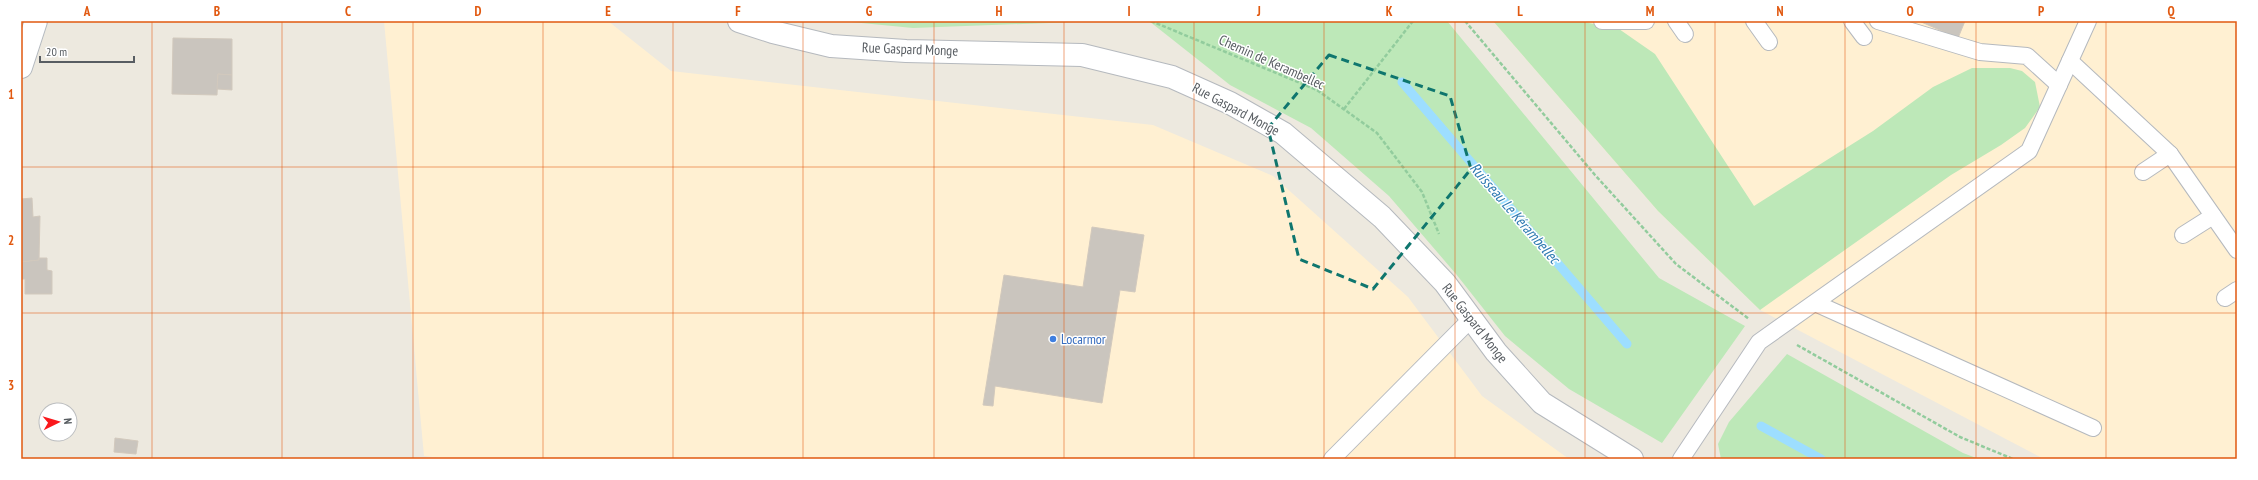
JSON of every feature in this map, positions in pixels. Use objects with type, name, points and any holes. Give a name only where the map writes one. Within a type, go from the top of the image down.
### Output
[{"type":"street","points":[[21,67],[36,21]]},
{"type":"street","name":"Rue Gaspard Monge","points":[[739,21],[773,32],[831,46],[906,51],[1082,55],[1172,77],[1230,103],[1283,134],[1382,217],[1444,284],[1496,352],[1542,403],[1632,459]]},
{"type":"lane","points":[[1602,21],[1646,21]]},
{"type":"lane","points":[[1754,21],[1769,42]]},
{"type":"lane","points":[[1852,21],[1864,38]]},
{"type":"lane","points":[[1878,21],[1980,52],[2027,56],[2059,85]]},
{"type":"lane","points":[[1681,459],[1759,342],[2026,155],[2034,142],[2088,21]]},
{"type":"lane","points":[[2070,62],[2170,154],[2194,179],[2213,216],[2237,250]]},
{"type":"lane","points":[[2143,172],[2170,154]]},
{"type":"lane","points":[[2183,235],[2213,216]]},
{"type":"lane","points":[[1815,302],[2093,428]]},
{"type":"lane","points":[[1332,459],[1471,319]]},
{"type":"path","name":"Chemin de Kerambellec","points":[[1151,21],[1317,90],[1377,133],[1422,192],[1441,239]]},
{"type":"path","points":[[1344,109],[1413,21]]},
{"type":"path","points":[[1465,21],[1595,175],[1676,264],[1752,321],[1960,437],[2013,459]]},
{"type":"highlighted area","points":[[1329,55],[1450,96],[1471,169],[1373,289],[1299,259],[1268,128]]},
{"type":"shaded area","points":[[384,21],[608,21],[671,71],[1153,125],[1273,176],[1408,297],[1482,396],[1569,459],[450,459],[424,456]]},
{"type":"shaded area","points":[[1493,21],[2237,21],[2237,459],[2044,459],[1760,310],[1658,211]]},
{"type":"green space","points":[[841,21],[1102,21],[913,28]]},
{"type":"green space","points":[[1149,21],[1447,21],[1659,278],[1745,326],[1662,443],[1569,389],[1505,336],[1456,274],[1389,196],[1311,128],[1230,85]]},
{"type":"green space","points":[[1493,21],[1579,21],[1619,29],[1655,54],[1754,206],[1873,131],[1933,87],[1972,68],[2010,68],[2022,71],[2035,82],[2040,107],[2025,128],[2001,145],[1951,175],[1760,310],[1658,211]]},
{"type":"green space","points":[[1787,354],[1963,453],[1979,459],[1721,459],[1718,444],[1729,422]]},
{"type":"building","points":[[1919,21],[1965,21],[1958,38]]},
{"type":"building","points":[[173,38],[232,39],[232,75],[218,74],[217,95],[172,94]]},
{"type":"building","points":[[218,74],[232,75],[232,90],[217,89]]},
{"type":"building","points":[[32,198],[33,217],[40,216],[39,260],[21,262],[21,199]]},
{"type":"building","name":"Locarmor","points":[[1092,227],[1144,235],[1135,292],[1120,290],[1102,403],[995,386],[993,406],[983,405],[1004,275],[1083,287]]},
{"type":"building","points":[[39,258],[47,258],[47,270],[52,271],[52,294],[25,294],[25,279],[21,279],[21,262],[39,260]]},
{"type":"building","points":[[115,438],[138,441],[136,454],[114,452]]},
{"type":"waterway","name":"Ruisseau Le Kérambellec","points":[[1402,82],[1627,344]]},
{"type":"waterway","name":"Ruisseau Le Kérambellec","points":[[1761,426],[1821,459]]},
{"type":"place","name":"Locarmor","points":[[1053,339]]}]
